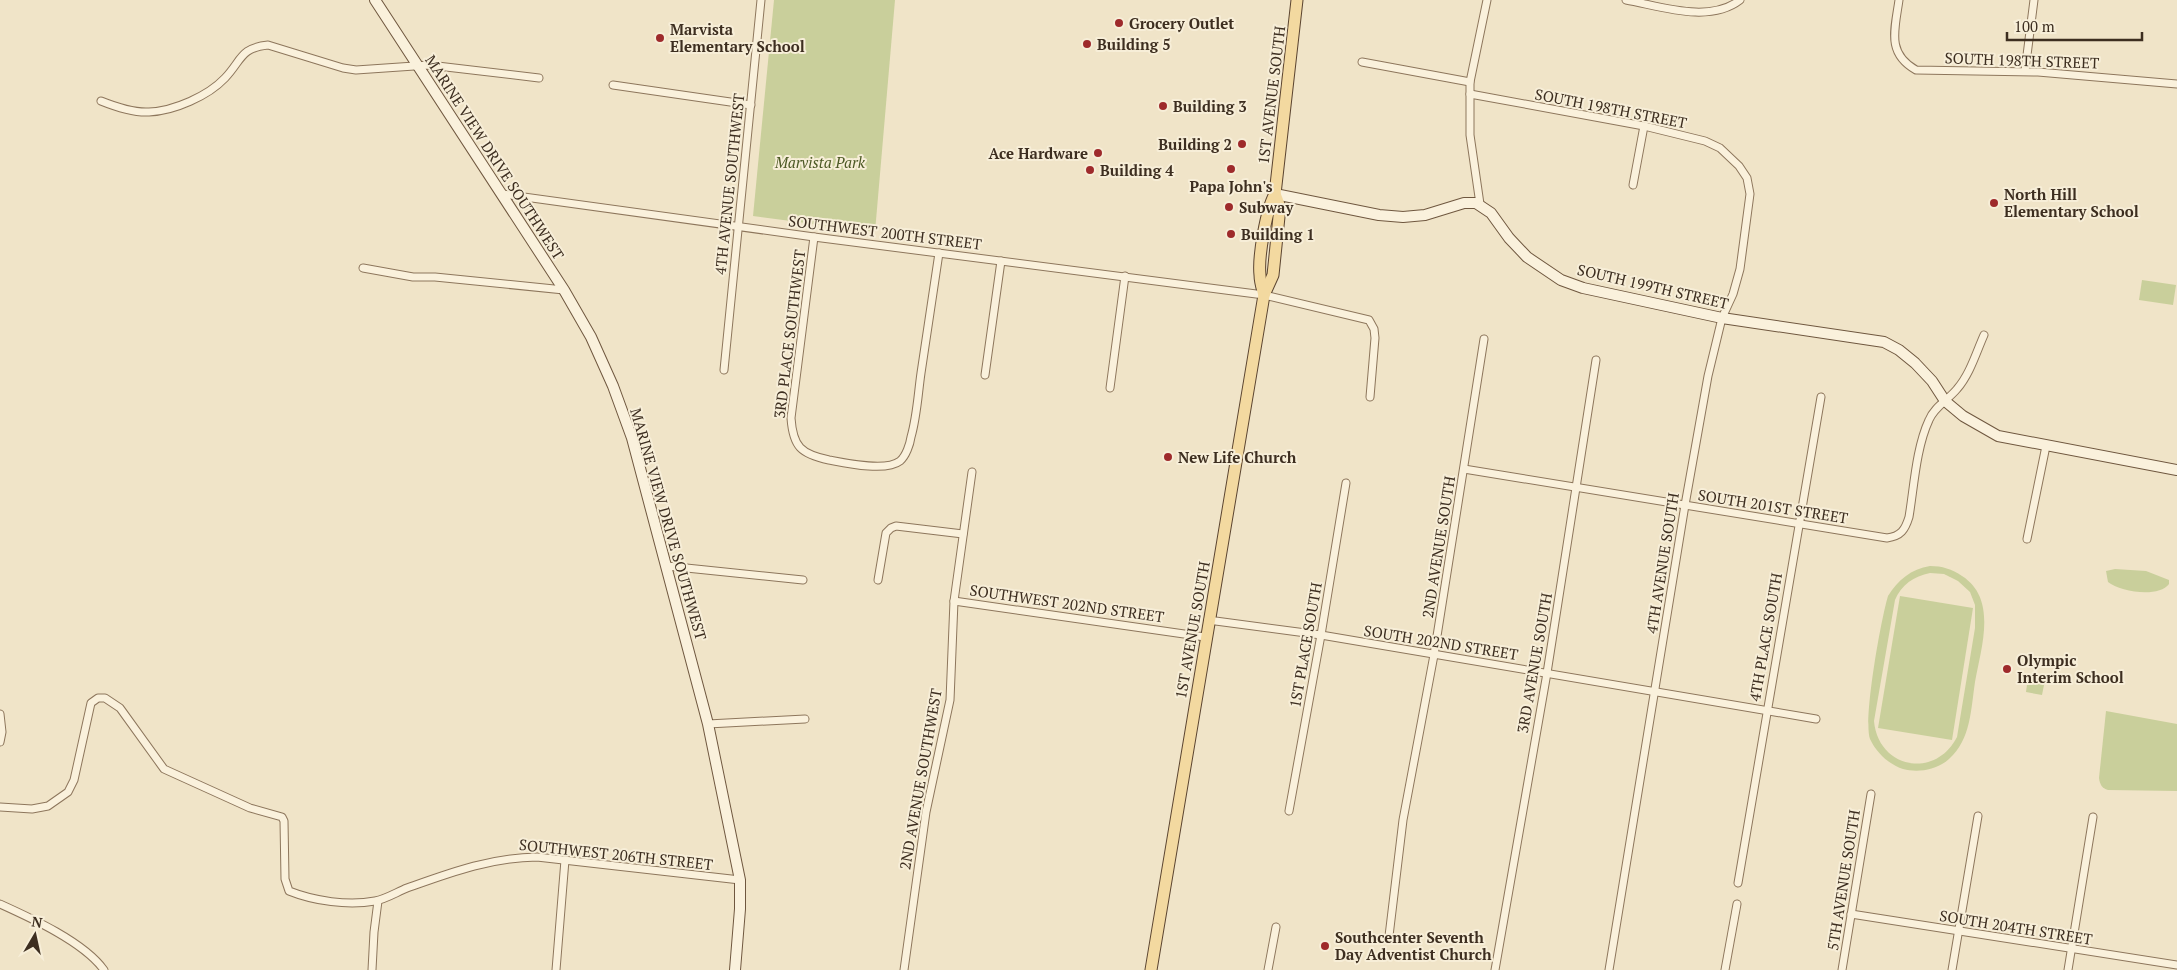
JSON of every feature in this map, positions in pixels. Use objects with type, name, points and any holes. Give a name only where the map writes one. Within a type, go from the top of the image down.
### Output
[{"type":"main road","name":"1ST AVENUE SOUTH","points":[[1150,970],[1264,295],[1273,275],[1280,207],[1275,194],[1297,0]]},
{"type":"street","name":"MARINE VIEW DRIVE SOUTHWEST","points":[[375,0],[416,66],[503,194],[564,290],[591,337],[616,394],[632,438],[708,724],[740,880],[740,909],[735,970]]},
{"type":"street","name":"4TH AVENUE SOUTHWEST","points":[[724,370],[740,226],[761,0]]},
{"type":"street","points":[[1275,194],[1379,215],[1403,217],[1426,215],[1464,203],[1480,204],[1470,135],[1470,82],[1487,0]]},
{"type":"street","points":[[1626,0],[1693,12],[1728,8],[1740,0]]},
{"type":"street","name":"SOUTH 198TH STREET","points":[[1899,0],[1894,38],[1896,49],[1900,57],[1916,70],[2025,71],[2177,84]]},
{"type":"street","points":[[2025,71],[2034,0]]},
{"type":"street","points":[[101,101],[119,108],[149,112],[174,106],[212,89],[224,79],[246,50],[257,46],[283,49],[343,68],[356,70],[429,65],[539,78]]},
{"type":"street","points":[[1362,62],[1470,82]]},
{"type":"street","points":[[613,85],[751,105]]},
{"type":"street","name":"SOUTH 198TH STREET","points":[[1470,94],[1644,126],[1705,141],[1720,148],[1740,166]]},
{"type":"street","points":[[1633,185],[1644,126]]},
{"type":"street","name":"4TH AVENUE SOUTH","points":[[1609,970],[1708,376],[1722,318],[1740,269],[1748,222],[1750,194],[1747,178],[1740,166]]},
{"type":"street","name":"SOUTHWEST 200TH STREET","points":[[503,194],[814,237],[1264,295],[1369,320],[1374,329],[1375,338],[1370,397]]},
{"type":"street","name":"SOUTH 199TH STREET","points":[[1480,204],[1491,213],[1509,238],[1527,257],[1561,280],[1624,298],[1722,318],[1884,342],[1899,350],[1915,363],[1932,381],[1945,401],[1963,416],[1998,436],[2177,470]]},
{"type":"street","name":"3RD PLACE SOUTHWEST","points":[[814,237],[791,418],[792,434],[796,444],[803,452],[814,457],[875,466],[900,461],[911,437],[939,253]]},
{"type":"street","points":[[985,375],[1001,260]]},
{"type":"street","points":[[363,268],[413,277],[435,277],[564,290]]},
{"type":"street","points":[[1110,388],[1125,276]]},
{"type":"street","points":[[1945,401],[1966,377],[1984,335]]},
{"type":"street","name":"2ND AVENUE SOUTH","points":[[1389,936],[1403,820],[1434,655],[1484,339]]},
{"type":"street","name":"3RD AVENUE SOUTH","points":[[1495,970],[1547,673],[1596,360]]},
{"type":"street","name":"4TH PLACE SOUTH","points":[[1738,883],[1820,397]]},
{"type":"street","name":"SOUTH 201ST STREET","points":[[1464,469],[1887,538],[1900,535],[1906,528],[1924,434],[1929,418],[1945,401]]},
{"type":"street","points":[[2026,539],[2046,446]]},
{"type":"street","name":"2ND AVENUE SOUTHWEST","points":[[904,970],[926,812],[950,700],[954,601],[972,472]]},
{"type":"street","name":"1ST PLACE SOUTH","points":[[1289,811],[1321,636],[1346,483]]},
{"type":"street","points":[[878,580],[886,533],[891,528],[896,526],[964,534]]},
{"type":"street","points":[[667,566],[803,580]]},
{"type":"street","name":"SOUTHWEST 202ND STREET","points":[[954,601],[1205,637]]},
{"type":"street","name":"SOUTH 202ND STREET","points":[[1208,620],[1321,636],[1816,719]]},
{"type":"street","name":"SOUTHWEST 206TH STREET","points":[[0,807],[40,808],[48,806],[68,792],[74,780],[91,703],[98,698],[105,698],[120,708],[164,769],[250,808],[282,817],[284,821],[285,879],[289,891],[302,896],[335,901],[378,901],[405,889],[484,862],[510,857],[565,860],[740,880]]},
{"type":"street","points":[[0,714],[2,732],[0,742]]},
{"type":"street","points":[[708,724],[805,720]]},
{"type":"street","name":"5TH AVENUE SOUTH","points":[[1842,970],[1871,794]]},
{"type":"street","points":[[1952,970],[1978,816]]},
{"type":"street","points":[[2068,970],[2092,817]]},
{"type":"street","points":[[556,970],[565,860]]},
{"type":"street","points":[[372,970],[378,901]]},
{"type":"street","points":[[0,904],[54,930],[88,954],[104,970]]},
{"type":"street","points":[[1725,970],[1737,904]]},
{"type":"street","name":"SOUTH 204TH STREET","points":[[1851,914],[2071,950],[2177,965]]},
{"type":"street","points":[[1268,970],[1276,926]]},
{"type":"green space","name":"Marvista Park","points":[[774,0],[895,0],[875,232],[753,216]]},
{"type":"green space","points":[[2142,280],[2176,285],[2173,305],[2139,300]]},
{"type":"green space","points":[[1934,566],[1951,570],[1962,576],[1973,586],[1980,597],[1984,611],[1984,625],[1971,713],[1962,743],[1949,759],[1939,766],[1915,771],[1903,769],[1883,757],[1870,739],[1868,728],[1877,646],[1888,596],[1906,576],[1923,567]],"holes":[[[1930,573],[1944,574],[1958,581],[1970,592],[1975,605],[1975,628],[1957,737],[1947,751],[1935,759],[1922,763],[1909,763],[1896,758],[1886,749],[1878,737],[1874,721],[1895,600],[1904,586],[1913,579]]]},
{"type":"green space","points":[[2115,569],[2146,571],[2169,580],[2169,584],[2157,591],[2130,591],[2108,582],[2106,571]]},
{"type":"green space","points":[[1900,596],[1973,608],[1952,740],[1878,728]]},
{"type":"green space","points":[[2028,677],[2045,680],[2042,695],[2026,692]]},
{"type":"green space","points":[[2106,711],[2177,724],[2177,791],[2108,790],[2102,786],[2099,778]]},
{"type":"place","name":"Grocery Outlet","points":[[1119,23]]},
{"type":"place","name":"Marvista Elementary School","points":[[660,38]]},
{"type":"place","name":"Building 5","points":[[1087,44]]},
{"type":"place","name":"Building 3","points":[[1163,106]]},
{"type":"place","name":"Building 2","points":[[1242,144]]},
{"type":"place","name":"Ace Hardware","points":[[1098,153]]},
{"type":"place","name":"Papa John's","points":[[1231,169]]},
{"type":"place","name":"Building 4","points":[[1090,170]]},
{"type":"place","name":"North Hill Elementary School","points":[[1994,203]]},
{"type":"place","name":"Subway","points":[[1229,207]]},
{"type":"place","name":"Building 1","points":[[1231,234]]},
{"type":"place","name":"New Life Church","points":[[1168,457]]},
{"type":"place","name":"Olympic Interim School","points":[[2007,669]]},
{"type":"place","name":"Southcenter Seventh Day Adventist Church","points":[[1325,946]]}]
